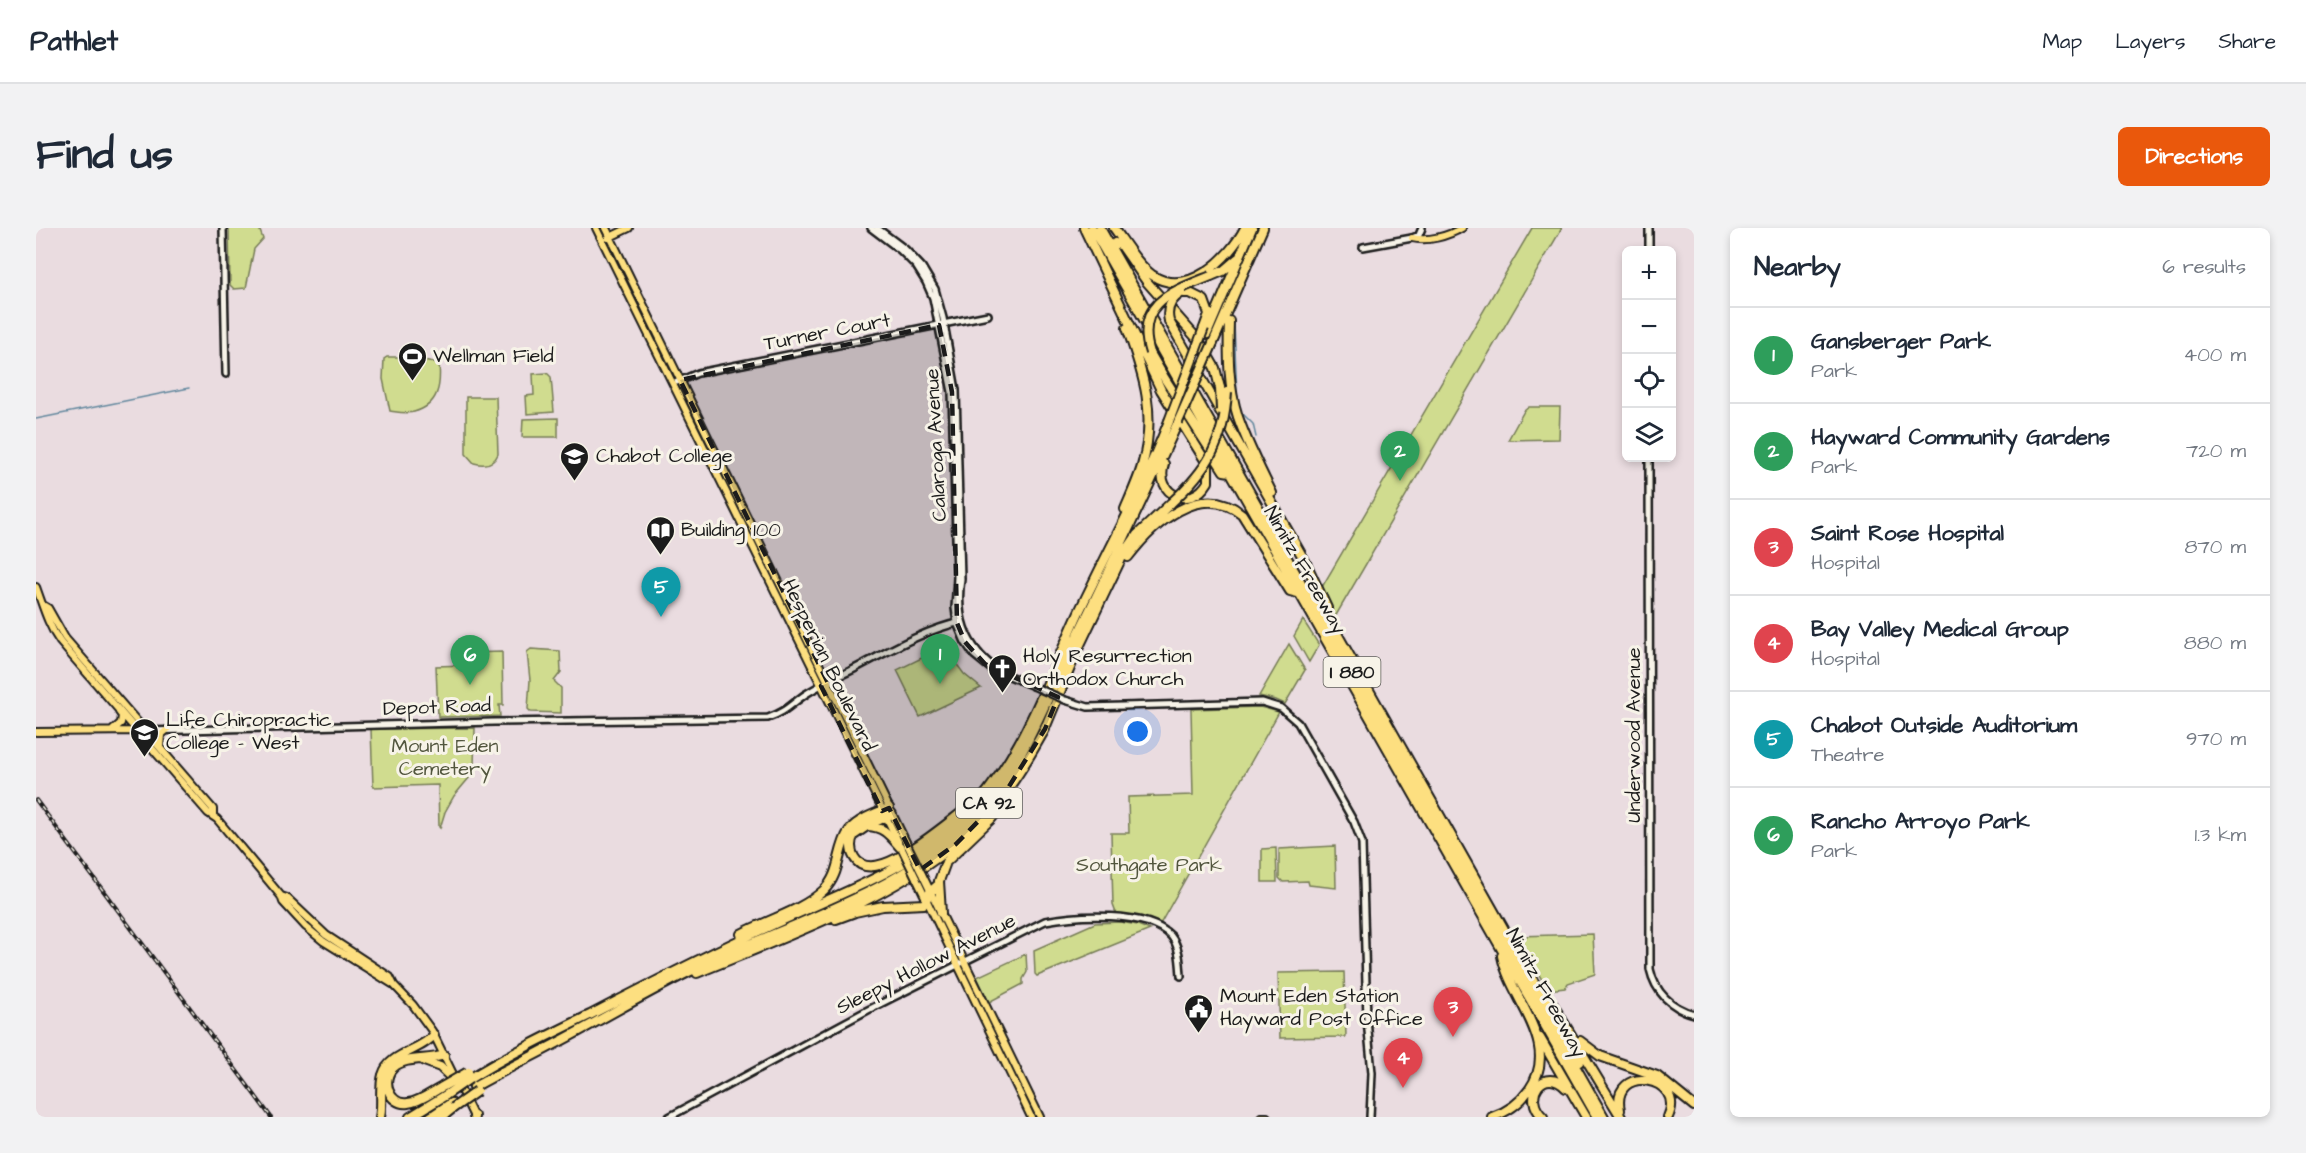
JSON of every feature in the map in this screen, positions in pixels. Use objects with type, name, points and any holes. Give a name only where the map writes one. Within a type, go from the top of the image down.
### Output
[{"type":"highway","points":[[1084,228],[1161,390],[1208,465],[1209,482],[1202,491],[1182,498],[1169,491],[1162,475],[1162,467],[1178,422]]},
{"type":"highway","name":"Nimitz Freeway","points":[[1092,228],[1597,1117]]},
{"type":"highway","name":"I 880","points":[[1100,228],[1604,1117]]},
{"type":"highway","name":"Nimitz Freeway","points":[[1106,228],[1610,1117]]},
{"type":"highway","points":[[1114,228],[1147,270],[1158,278],[1179,282],[1202,274],[1217,263],[1245,228]]},
{"type":"highway","name":"CA 92","points":[[444,1091],[479,1067],[493,1064],[690,963],[893,868],[943,836],[981,800],[1022,739],[1118,531],[1143,485],[1206,331],[1252,228]]},
{"type":"highway","points":[[1221,325],[1236,278],[1257,228]]},
{"type":"highway","name":"CA 92","points":[[430,1117],[518,1062],[694,969],[890,880],[934,853],[974,819],[1002,785],[1030,741],[1178,422],[1263,228]]},
{"type":"highway","points":[[1114,243],[1122,246],[1147,282],[1200,342],[1215,369],[1223,390]]},
{"type":"highway","points":[[1230,472],[1224,471],[1164,379],[1150,353],[1146,339],[1150,314],[1158,302],[1171,292],[1223,271],[1242,253]]},
{"type":"highway","points":[[941,913],[939,884],[946,862],[1004,804],[1028,766],[1077,651],[1122,557],[1137,535],[1191,485],[1203,470],[1218,439],[1226,413],[1223,390],[1225,344],[1242,274]]},
{"type":"highway","points":[[1115,293],[1143,374],[1149,412],[1147,446],[1142,468],[1118,531]]},
{"type":"highway","points":[[1206,331],[1209,314],[1204,300],[1190,293],[1181,293],[1170,304],[1169,321],[1295,544]]},
{"type":"highway","points":[[1229,321],[1229,364],[1238,417],[1295,544],[1327,608],[1327,617]]},
{"type":"highway","points":[[1114,575],[1137,545],[1164,519],[1196,504],[1212,501],[1230,505],[1242,514],[1290,591],[1299,593]]},
{"type":"highway","points":[[637,1000],[795,933],[903,881],[956,844],[1004,796],[1045,729]]},
{"type":"highway","points":[[887,812],[854,835],[851,849],[859,863],[875,867],[918,846],[966,808],[981,800]]},
{"type":"highway","points":[[690,963],[742,933],[796,908],[823,891],[837,870],[850,830],[857,824],[887,812]]},
{"type":"highway","points":[[867,825],[884,830],[904,848]]},
{"type":"highway","points":[[795,933],[864,910],[923,904],[927,902],[930,892],[939,884]]},
{"type":"highway","points":[[1500,945],[1503,962],[1532,1024],[1586,1117]]},
{"type":"highway","points":[[1532,977],[1539,981],[1622,1117]]},
{"type":"highway","points":[[1492,1117],[1516,1104],[1534,1083],[1540,1066],[1541,1054],[1532,1024]]},
{"type":"highway","points":[[1572,1033],[1592,1053],[1657,1076],[1694,1106]]},
{"type":"highway","points":[[380,1117],[383,1074],[391,1062],[428,1042],[434,1035]]},
{"type":"highway","points":[[401,1056],[444,1055]]},
{"type":"highway","points":[[444,1055],[399,1064],[389,1073],[388,1089],[395,1100],[405,1104],[444,1091]]},
{"type":"highway","points":[[416,1061],[435,1064],[457,1083]]},
{"type":"highway","points":[[1543,1117],[1538,1112],[1533,1099],[1536,1090],[1546,1080],[1554,1080],[1564,1085],[1581,1108]]},
{"type":"highway","points":[[1622,1117],[1619,1103],[1621,1091],[1630,1083],[1641,1080],[1654,1082],[1667,1092],[1671,1106],[1668,1117]]},
{"type":"highway","points":[[410,1117],[444,1091]]},
{"type":"highway","points":[[442,1117],[452,1105]]},
{"type":"main road","name":"Hesperian Boulevard","points":[[596,228],[825,684]]},
{"type":"main road","name":"Hesperian Boulevard","points":[[606,228],[904,848],[941,913],[961,963],[1031,1117]]},
{"type":"main road","points":[[602,240],[629,228]]},
{"type":"main road","points":[[1456,228],[1463,228]]},
{"type":"main road","points":[[1412,238],[1420,240],[1451,234],[1463,228]]},
{"type":"main road","points":[[36,587],[43,604],[43,611],[60,642],[207,813],[213,815],[281,896],[287,898],[326,935],[385,972],[415,1007],[434,1035],[474,1117]]},
{"type":"main road","points":[[43,604],[48,608],[65,638],[213,809],[213,815]]},
{"type":"main road","points":[[109,731],[118,727],[122,720],[115,705]]},
{"type":"main road","points":[[160,748],[161,735],[167,730]]},
{"type":"main road","name":"Depot Road","points":[[36,732],[146,731]]},
{"type":"main road","points":[[184,785],[188,785],[202,796]]},
{"type":"main road","name":"Hesperian Boulevard","points":[[919,876],[927,902],[1040,1117]]},
{"type":"main road","points":[[1261,1117],[1267,1117]]},
{"type":"street","points":[[223,228],[226,374]]},
{"type":"street","name":"Calaroga Avenue","points":[[871,228],[900,250],[916,266],[927,282],[942,325]]},
{"type":"street","name":"Calaroga Avenue","points":[[877,228],[905,249],[922,267],[934,289],[956,390],[961,579],[959,623],[973,646],[996,669],[1065,700],[1088,707],[1262,702],[1281,708],[1298,723],[1354,822],[1363,846],[1366,1020],[1372,1073],[1370,1117]]},
{"type":"street","points":[[1363,248],[1412,238],[1419,235],[1422,228]]},
{"type":"street","points":[[1649,228],[1649,246]]},
{"type":"street","name":"Turner Court","points":[[673,384],[698,373],[988,315]]},
{"type":"street","name":"Underwood Avenue","points":[[1649,462],[1650,969],[1664,998],[1673,1005],[1694,1014]]},
{"type":"street","points":[[36,608],[43,604]]},
{"type":"street","name":"Depot Road","points":[[146,731],[768,718],[792,707],[806,694],[925,634],[959,623]]},
{"type":"street","name":"Sleepy Hollow Avenue","points":[[669,1117],[868,1010],[1045,921],[1059,918],[1138,919],[1170,936],[1179,955],[1181,976]]},
{"type":"highlighted area","points":[[939,325],[952,392],[957,623],[965,642],[985,664],[1058,697],[1045,729],[1003,796],[956,844],[920,870],[889,808],[882,811],[821,686],[828,683],[680,380]]},
{"type":"green space","points":[[229,228],[259,228],[263,239],[254,249],[246,288],[234,289],[230,285]]},
{"type":"green space","points":[[1532,228],[1562,228],[1335,617],[1322,587]]},
{"type":"green space","name":"Wellman Field","points":[[407,357],[439,363],[439,386],[429,404],[411,413],[390,411],[383,379],[384,359]]},
{"type":"green space","points":[[547,373],[551,377],[554,412],[527,414],[526,396],[534,395],[533,374]]},
{"type":"green space","points":[[466,397],[496,397],[498,454],[489,463],[474,463],[466,454]]},
{"type":"green space","points":[[1529,407],[1560,407],[1559,439],[1508,440],[1524,411]]},
{"type":"green space","points":[[558,418],[558,437],[522,437],[523,419]]},
{"type":"green space","points":[[1303,620],[1319,645],[1309,662],[1294,636]]},
{"type":"green space","points":[[1289,644],[1305,670],[1285,704],[1259,696]]},
{"type":"green space","points":[[944,647],[964,674],[981,688],[920,717],[897,670]]},
{"type":"green space","points":[[531,649],[560,651],[561,672],[554,681],[561,688],[561,713],[531,712],[528,709],[530,680],[527,652]]},
{"type":"green space","points":[[502,652],[503,705],[499,705],[500,716],[438,717],[436,666],[467,665],[467,653]]},
{"type":"green space","name":"Southgate Park","points":[[1260,707],[1279,712],[1159,926],[1144,919],[1116,913],[1113,905],[1111,833],[1129,833],[1128,797],[1193,795],[1191,709]]},
{"type":"green space","name":"Mount Eden Cemetery","points":[[475,728],[474,767],[445,812],[440,828],[438,785],[373,787],[371,729]]},
{"type":"green space","points":[[1335,846],[1336,888],[1309,885],[1308,881],[1283,882],[1279,878],[1279,849]]},
{"type":"green space","points":[[1276,848],[1277,882],[1262,882],[1262,849]]},
{"type":"green space","points":[[1120,922],[1150,930],[1037,976],[1035,974],[1034,950],[1095,923]]},
{"type":"green space","points":[[1593,934],[1595,974],[1568,983],[1565,988],[1548,990],[1516,936]]},
{"type":"green space","points":[[1026,954],[1027,972],[1023,984],[989,1002],[977,977]]},
{"type":"green space","points":[[1344,972],[1346,1037],[1280,1038],[1278,973]]},
{"type":"waterway","points":[[1234,323],[1237,396],[1240,411],[1253,424],[1256,437]]},
{"type":"waterway","points":[[36,419],[189,388]]},
{"type":"railway","points":[[36,800],[271,1117]]},
{"type":"place","name":"Wellman Field","points":[[412,382]]},
{"type":"place","name":"Hayward Community Gardens","points":[[1400,481]]},
{"type":"place","name":"Chabot College","points":[[575,482]]},
{"type":"place","name":"Building 100","points":[[660,556]]},
{"type":"place","name":"Chabot Outside Auditorium","points":[[661,617]]},
{"type":"place","name":"Gansberger Park","points":[[940,684]]},
{"type":"place","name":"Rancho Arroyo Park","points":[[470,685]]},
{"type":"place","name":"Holy Resurrection Orthodox Church","points":[[1002,694]]},
{"type":"place","name":"Life Chiropractic College - West","points":[[145,758]]},
{"type":"place","name":"Mount Eden Station Hayward Post Office","points":[[1199,1034]]},
{"type":"place","name":"Saint Rose Hospital","points":[[1453,1037]]},
{"type":"place","name":"Bay Valley Medical Group","points":[[1403,1088]]}]
